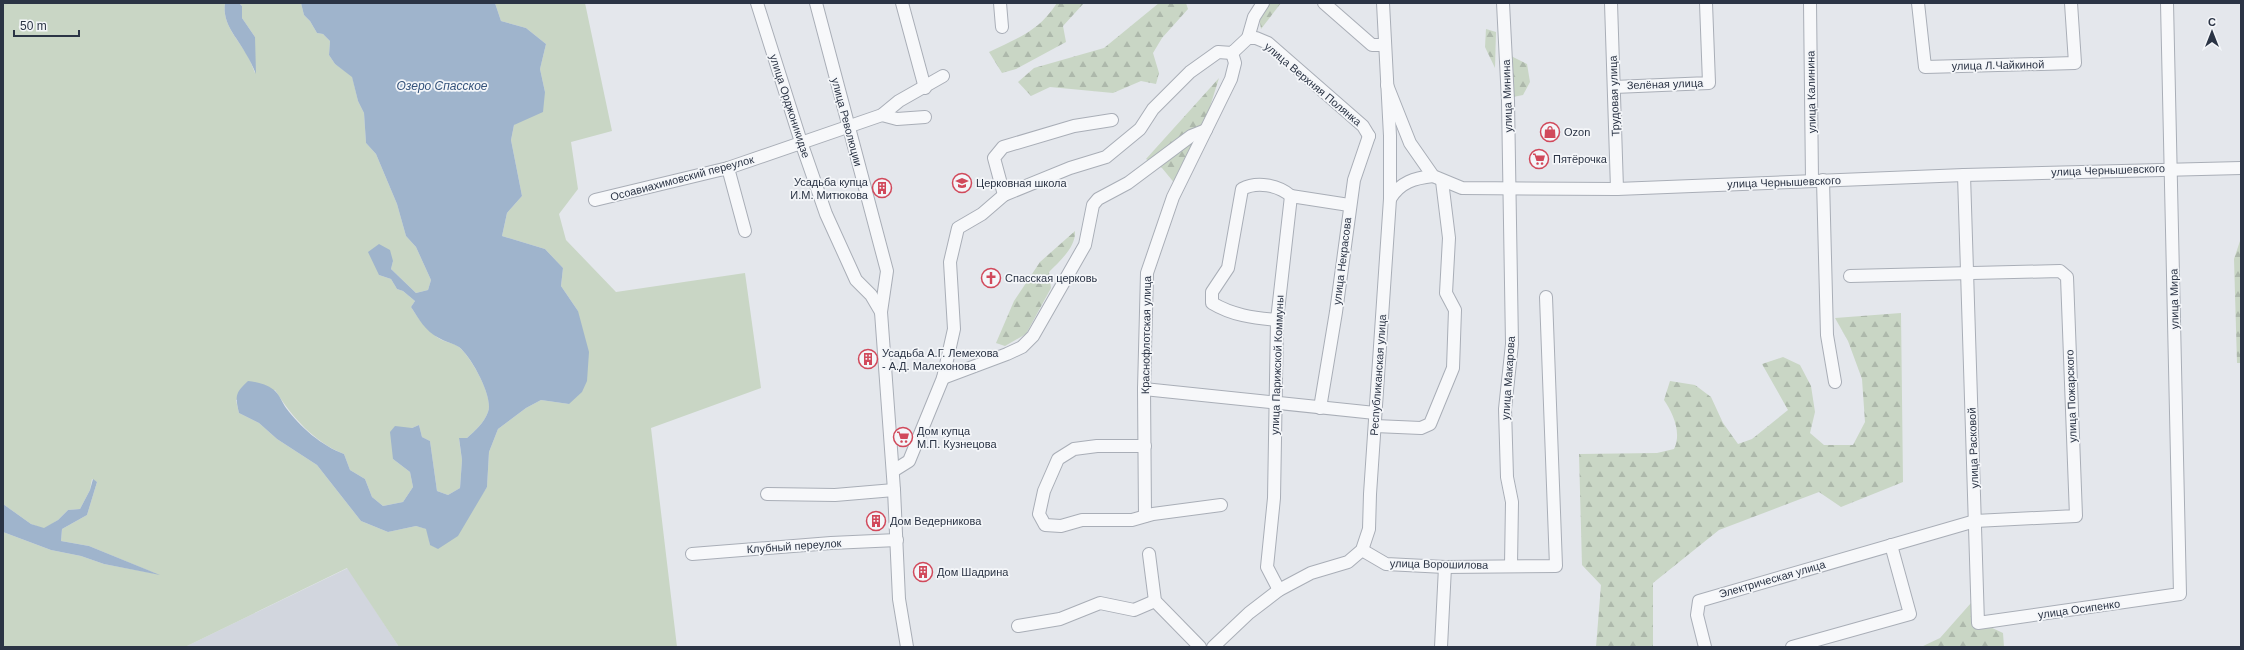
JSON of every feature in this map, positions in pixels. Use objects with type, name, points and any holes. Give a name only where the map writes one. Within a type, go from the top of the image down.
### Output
[{"type":"street","name":"улица Орджоникидзе","points":[[757,3],[801,142],[826,214],[856,280],[871,295],[881,312]]},
{"type":"street","name":"улица Революции","points":[[816,3],[887,271],[881,312]]},
{"type":"street","points":[[902,3],[925,88]]},
{"type":"street","points":[[1000,3],[1002,27]]},
{"type":"street","points":[[893,471],[909,461],[943,378],[954,329],[950,262],[958,228],[982,214],[1004,195],[1070,168],[1106,157],[1140,129],[1153,109],[1190,72],[1218,52],[1232,53],[1248,38],[1254,17],[1263,3]]},
{"type":"street","points":[[1324,3],[1372,45],[1385,45]]},
{"type":"street","points":[[1375,426],[1421,428],[1430,424],[1453,368],[1455,310],[1446,293],[1449,238],[1438,179],[1410,143],[1387,85],[1383,3]]},
{"type":"street","name":"улица Минина","points":[[1502,3],[1508,101],[1509,190]]},
{"type":"street","name":"Трудовая улица","points":[[1611,3],[1617,188]]},
{"type":"street","name":"Зелёная улица","points":[[1614,86],[1709,83],[1706,3]]},
{"type":"street","name":"улица Калинина","points":[[1810,3],[1827,335],[1835,382]]},
{"type":"street","name":"улица Л.Чайкиной","points":[[1918,3],[1925,67],[2075,63],[2071,3]]},
{"type":"street","name":"улица Мира","points":[[2167,3],[2172,168],[2180,594]]},
{"type":"street","name":"улица Верхняя Полянка","points":[[1248,38],[1256,38],[1268,43],[1363,126],[1369,136]]},
{"type":"street","name":"Краснофлотская улица","points":[[1145,516],[1144,389],[1147,273],[1173,197],[1231,79],[1236,63],[1232,53]]},
{"type":"street","name":"Осоавиахимовский переулок","points":[[596,200],[728,168],[882,115],[899,101],[925,88],[943,76]]},
{"type":"street","name":"Республиканская улица","points":[[1362,550],[1369,529],[1375,413],[1390,199],[1390,136],[1387,85]]},
{"type":"street","points":[[882,115],[897,119],[925,117]]},
{"type":"street","points":[[1004,195],[994,158],[1003,147],[1074,126],[1112,120]]},
{"type":"street","points":[[943,378],[1022,346],[1033,336],[1085,244],[1093,205],[1098,199],[1128,184],[1191,136],[1206,130]]},
{"type":"street","points":[[1369,136],[1390,136]]},
{"type":"street","name":"улица Некрасова","points":[[1320,408],[1336,312],[1349,204],[1360,158],[1369,136]]},
{"type":"street","points":[[728,168],[745,231]]},
{"type":"street","name":"улица Чернышевского","points":[[1438,179],[1462,188],[1509,190],[1617,188],[2172,168],[2241,168]]},
{"type":"street","name":"улица Расковой","points":[[1964,175],[1978,623]]},
{"type":"street","points":[[1390,199],[1403,184],[1417,178],[1438,179]]},
{"type":"street","points":[[1277,320],[1251,318],[1223,310],[1212,303],[1211,297],[1228,268],[1242,189],[1253,184],[1283,190],[1291,196],[1349,204]]},
{"type":"street","name":"улица Макарова","points":[[1509,190],[1512,344],[1505,408],[1507,477],[1512,502],[1512,565]]},
{"type":"street","name":"улица Парижской Коммуны","points":[[1279,590],[1268,567],[1274,498],[1274,403],[1277,320],[1291,196]]},
{"type":"street","name":"улица Пожарского","points":[[1967,273],[2060,271],[2066,277],[2076,516],[1976,521]]},
{"type":"street","points":[[1850,276],[1967,273]]},
{"type":"street","name":"улица Ворошилова","points":[[1362,550],[1386,564],[1444,566],[1556,566],[1546,297]]},
{"type":"street","points":[[881,312],[893,471],[899,599],[907,647]]},
{"type":"street","points":[[1144,389],[1375,413]]},
{"type":"street","points":[[1145,446],[1097,446],[1074,449],[1058,459],[1044,491],[1039,514],[1045,526],[1061,526],[1082,520],[1132,520],[1145,516],[1221,505]]},
{"type":"street","points":[[767,494],[835,495],[894,490]]},
{"type":"street","name":"Электрическая улица","points":[[1705,647],[1697,615],[1699,601],[1976,521]]},
{"type":"street","name":"Клубный переулок","points":[[692,554],[831,543],[897,540]]},
{"type":"street","points":[[1792,647],[1910,614],[1891,545]]},
{"type":"street","points":[[1213,647],[1249,613],[1279,590],[1311,573],[1348,562],[1362,550]]},
{"type":"street","points":[[1149,554],[1155,601],[1200,647]]},
{"type":"street","points":[[1441,647],[1444,566]]},
{"type":"street","name":"улица Осипенко","points":[[1978,623],[2180,594]]},
{"type":"street","points":[[1018,626],[1060,619],[1100,604],[1134,610],[1155,601]]},
{"type":"shaded area","points":[[348,568],[399,647],[185,647]]},
{"type":"green space","points":[[3,3],[225,3],[226,17],[231,30],[250,60],[255,73],[255,37],[242,18],[242,6],[239,3],[301,3],[304,15],[310,21],[317,33],[323,34],[330,41],[329,55],[335,64],[352,76],[358,101],[364,113],[366,143],[376,154],[397,204],[406,236],[416,247],[431,280],[428,290],[416,293],[391,269],[393,261],[379,275],[391,279],[397,289],[403,291],[415,301],[411,307],[432,333],[442,340],[459,347],[464,352],[475,368],[485,387],[489,405],[488,412],[482,423],[473,433],[467,438],[459,439],[462,460],[460,488],[448,495],[437,491],[430,441],[422,437],[419,425],[412,428],[393,459],[410,472],[413,487],[403,502],[383,506],[372,497],[365,479],[350,470],[344,454],[313,436],[296,419],[275,390],[236,400],[239,413],[259,423],[277,439],[317,465],[361,521],[388,532],[416,526],[427,529],[430,545],[473,508],[487,487],[489,452],[498,429],[526,408],[541,400],[569,404],[578,311],[561,286],[563,268],[545,249],[502,236],[507,213],[522,196],[511,140],[514,125],[545,92],[540,69],[546,44],[526,28],[501,21],[495,3],[585,3],[612,131],[571,142],[578,189],[559,214],[566,240],[616,292],[745,273],[761,388],[651,428],[677,647],[399,647],[347,568],[185,647],[3,647],[3,532],[51,550],[81,556],[104,564],[157,574],[89,546],[61,541],[62,529],[87,515],[97,482],[92,479],[90,490],[80,509],[68,510],[58,520],[44,529],[31,524],[3,504]]},
{"type":"green space","points":[[1057,3],[1084,3],[1063,26],[1066,42],[1016,69],[1002,73],[989,52],[1027,33],[1043,21]]},
{"type":"green space","points":[[1159,3],[1186,3],[1188,9],[1162,38],[1153,53],[1159,73],[1156,84],[1141,81],[1113,93],[1050,87],[1031,96],[1018,82],[1034,68],[1104,48]]},
{"type":"green space","points":[[1281,3],[1261,29],[1257,4]]},
{"type":"green space","points":[[1486,29],[1496,32],[1495,68],[1485,47]]},
{"type":"green space","points":[[1511,56],[1527,64],[1530,82],[1523,95],[1513,97]]},
{"type":"green space","points":[[1219,78],[1204,126],[1176,185],[1162,168],[1146,159]]},
{"type":"green space","points":[[1075,231],[1075,237],[1070,248],[1049,272],[1051,288],[1026,334],[1005,346],[996,343],[1014,301],[1040,262]]},
{"type":"green space","points":[[2241,238],[2241,363],[2237,363],[2234,259]]},
{"type":"green space","points":[[1901,313],[1903,482],[1841,507],[1819,492],[1719,530],[1653,583],[1653,647],[1596,647],[1601,585],[1582,565],[1579,454],[1657,453],[1674,449],[1677,430],[1673,417],[1664,400],[1670,381],[1695,385],[1711,397],[1723,423],[1738,444],[1752,439],[1788,410],[1762,364],[1783,357],[1800,365],[1811,386],[1815,412],[1810,433],[1824,445],[1853,445],[1865,422],[1862,379],[1848,341],[1835,318]]},
{"type":"green space","points":[[1971,603],[1972,626],[1988,626],[2003,633],[2004,647],[1921,647],[1940,638]]},
{"type":"water","points":[[225,3],[239,3],[242,6],[242,18],[255,37],[256,74],[249,59],[228,24]]},
{"type":"water","name":"Озеро Спасское","points":[[301,3],[495,3],[501,21],[526,28],[546,44],[540,69],[545,92],[543,112],[514,125],[511,140],[522,196],[507,213],[502,236],[545,249],[563,268],[561,286],[578,311],[589,352],[587,381],[582,392],[569,404],[541,400],[526,408],[498,429],[489,452],[487,487],[458,536],[438,549],[430,545],[426,529],[416,526],[388,532],[361,521],[317,465],[277,439],[259,423],[239,413],[237,395],[248,381],[271,388],[286,408],[305,429],[320,441],[344,454],[350,470],[365,479],[372,497],[383,506],[403,502],[413,487],[410,472],[393,459],[390,432],[395,426],[412,428],[419,425],[422,437],[430,441],[437,491],[448,495],[460,488],[462,460],[459,438],[467,438],[476,430],[486,416],[489,406],[485,388],[475,368],[464,352],[454,344],[434,335],[426,328],[411,307],[415,301],[403,291],[397,289],[391,279],[379,275],[368,252],[379,244],[390,250],[393,261],[391,269],[416,293],[428,290],[431,280],[416,247],[406,236],[397,204],[376,154],[366,143],[364,113],[358,101],[352,77],[335,64],[329,55],[330,41],[323,34],[317,33],[310,21],[304,15]]},
{"type":"water","points":[[93,479],[97,482],[87,515],[62,529],[61,541],[89,546],[160,575],[104,564],[81,556],[51,550],[3,532],[3,504],[31,524],[44,528],[58,520],[68,510],[80,509],[90,490]]},
{"type":"place","name":"Ozon","points":[[1550,132]]},
{"type":"place","name":"Пятёрочка","points":[[1539,159]]},
{"type":"place","name":"Церковная школа","points":[[962,183]]},
{"type":"place","name":"Усадьба купца И.М. Митюкова","points":[[882,188]]},
{"type":"place","name":"Спасская церковь","points":[[991,278]]},
{"type":"place","name":"Усадьба А.Г. Лемехова - А.Д. Малехонова","points":[[868,359]]},
{"type":"place","name":"Дом купца М.П. Кузнецова","points":[[903,437]]},
{"type":"place","name":"Дом Ведерникова","points":[[876,521]]},
{"type":"place","name":"Дом Шадрина","points":[[923,572]]}]
